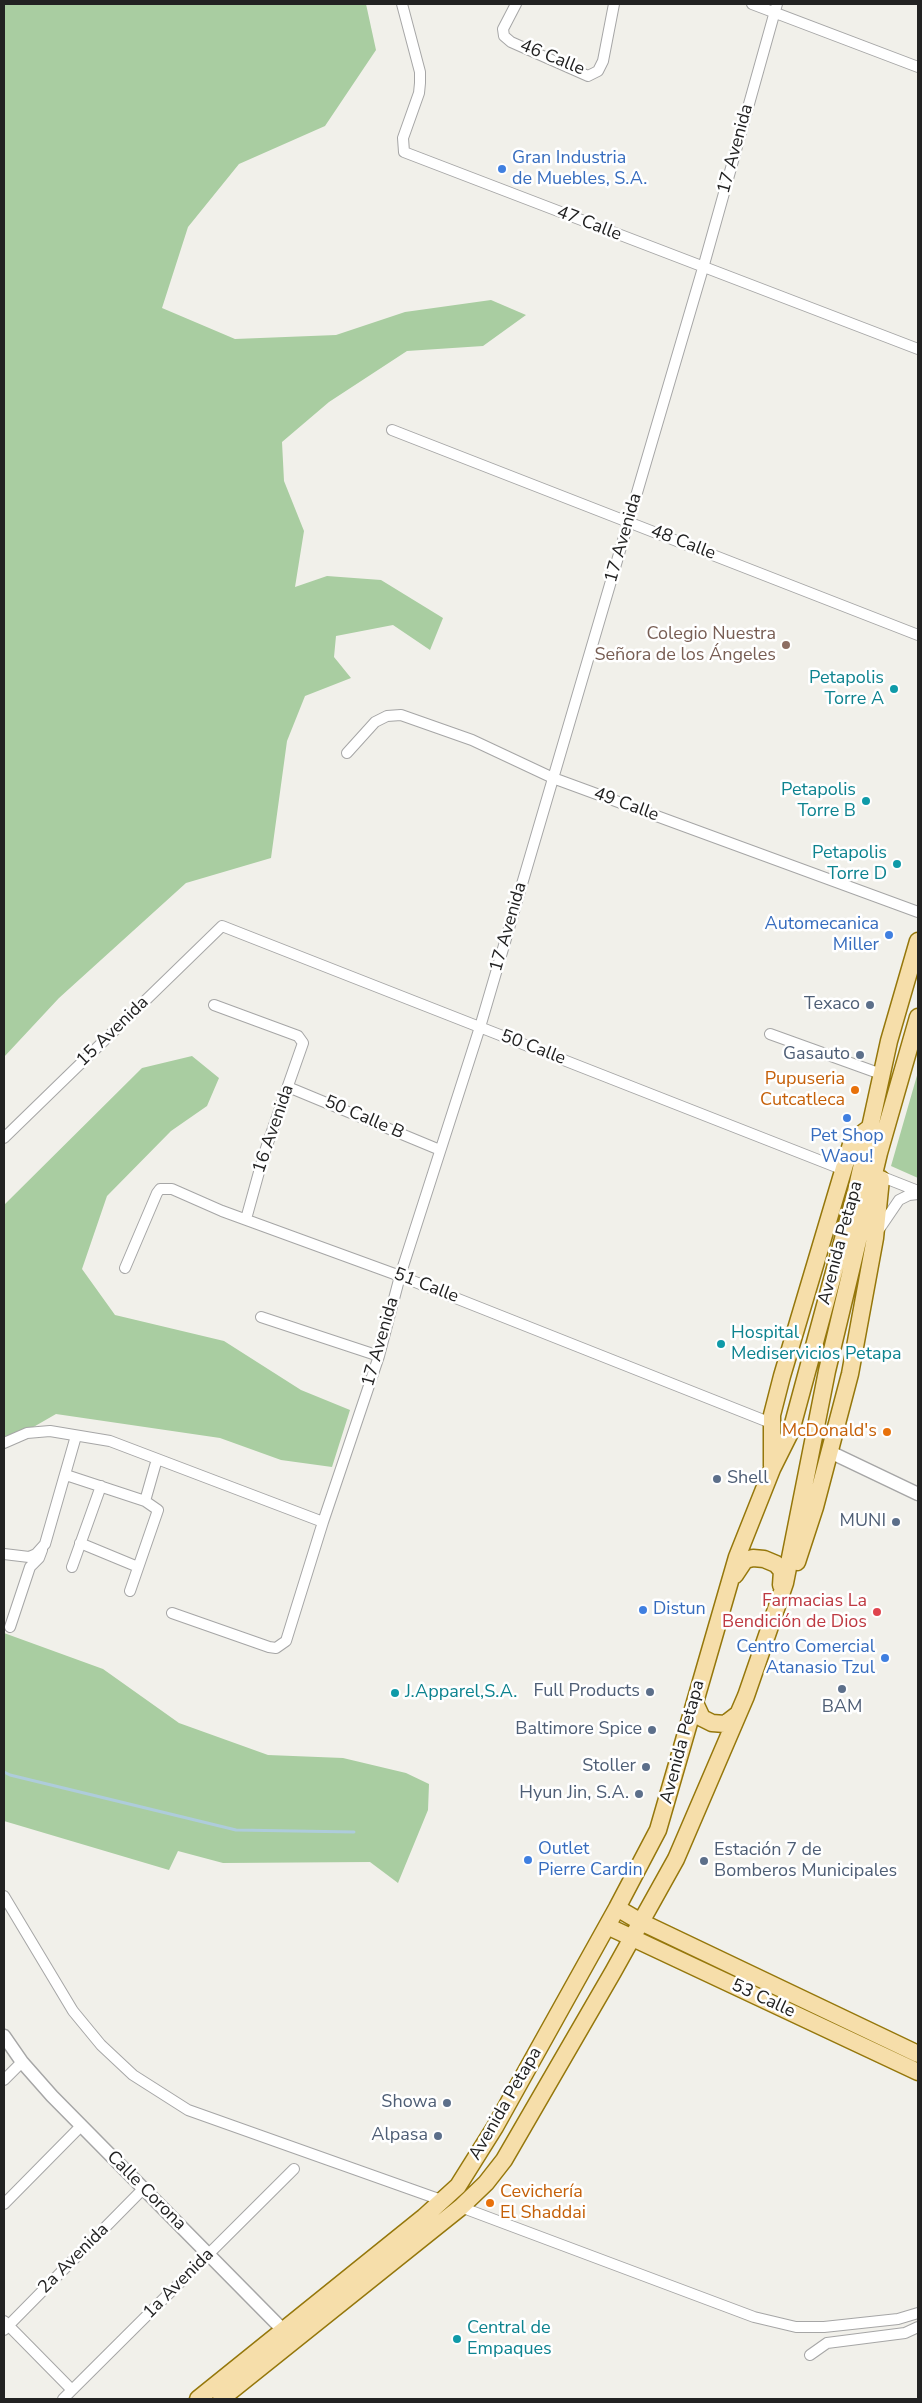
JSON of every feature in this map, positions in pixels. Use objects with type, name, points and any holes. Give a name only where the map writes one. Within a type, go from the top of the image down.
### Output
[{"type":"main road","name":"Avenida Petapa","points":[[221,2399],[458,2186],[489,2137],[653,1840],[665,1808],[726,1593],[772,1469],[791,1431],[857,1187],[881,1074],[918,941]]},
{"type":"main road","name":"Avenida Petapa","points":[[198,2399],[289,2336],[461,2207],[486,2183],[504,2160],[676,1859],[738,1714],[785,1584],[827,1370],[879,1153],[918,1017]]},
{"type":"main road","points":[[772,1469],[771,1423],[782,1376],[852,1141],[868,1129]]},
{"type":"main road","points":[[791,1423],[786,1415],[785,1408],[797,1360],[847,1184],[868,1129]]},
{"type":"main road","points":[[819,1430],[828,1422],[829,1418],[880,1176],[881,1162],[879,1153]]},
{"type":"main road","points":[[785,1584],[793,1572],[815,1507],[850,1374],[875,1238],[882,1182],[880,1176]]},
{"type":"main road","points":[[726,1593],[744,1560],[752,1558],[764,1559],[776,1564],[782,1571],[777,1607]]},
{"type":"main road","points":[[695,1702],[702,1718],[712,1723],[725,1724],[738,1714]]},
{"type":"main road","name":"53 Calle","points":[[617,1908],[641,1922],[918,2054]]},
{"type":"main road","name":"53 Calle","points":[[607,1926],[918,2072]]},
{"type":"street","name":"47 Calle","points":[[402,4],[420,72],[420,93],[403,138],[404,152],[918,349]]},
{"type":"street","name":"46 Calle","points":[[516,4],[503,29],[504,36],[511,42],[588,76],[598,71],[602,60],[614,4]]},
{"type":"street","points":[[752,4],[775,8],[918,67]]},
{"type":"street","name":"17 Avenida","points":[[172,1613],[269,1647],[281,1646],[286,1641],[323,1522],[379,1356],[400,1276],[480,1027],[703,268],[775,8]]},
{"type":"street","name":"48 Calle","points":[[392,430],[918,635]]},
{"type":"street","name":"49 Calle","points":[[347,752],[375,722],[387,716],[400,715],[472,740],[553,778],[918,912]]},
{"type":"street","name":"50 Calle","points":[[222,926],[844,1170]]},
{"type":"street","name":"15 Avenida","points":[[4,1138],[222,926]]},
{"type":"street","name":"16 Avenida","points":[[214,1005],[302,1039],[288,1087],[264,1154],[246,1219]]},
{"type":"street","points":[[770,1034],[881,1074]]},
{"type":"street","name":"50 Calle B","points":[[288,1087],[440,1150]]},
{"type":"street","points":[[880,1176],[918,1191]]},
{"type":"street","name":"51 Calle","points":[[125,1268],[160,1189],[172,1189],[246,1219],[400,1276],[771,1423]]},
{"type":"street","points":[[875,1238],[884,1219],[899,1200],[908,1195],[918,1194]]},
{"type":"street","points":[[260,1317],[379,1356]]},
{"type":"street","points":[[4,1443],[27,1433],[50,1431],[110,1441],[323,1522]]},
{"type":"street","points":[[10,1627],[30,1568],[39,1558],[42,1550],[66,1475],[76,1436]]},
{"type":"street","points":[[830,1452],[918,1494]]},
{"type":"street","points":[[145,1501],[157,1459]]},
{"type":"street","points":[[66,1475],[145,1501],[158,1510],[130,1591]]},
{"type":"street","points":[[72,1567],[100,1486]]},
{"type":"street","points":[[80,1543],[138,1567]]},
{"type":"street","points":[[4,1554],[29,1557],[42,1550]]},
{"type":"street","points":[[4,1896],[73,2011],[101,2045],[133,2075],[188,2110],[461,2207],[754,2317],[796,2327],[824,2327],[898,2319],[918,2313]]},
{"type":"street","name":"Calle Corona","points":[[4,2036],[22,2062],[81,2126],[289,2336]]},
{"type":"street","points":[[4,2080],[22,2062]]},
{"type":"street","points":[[4,2204],[81,2126]]},
{"type":"street","name":"1a Avenida","points":[[63,2399],[294,2169]]},
{"type":"street","name":"2a Avenida","points":[[5,2325],[143,2189]]},
{"type":"street","points":[[5,2325],[72,2390]]},
{"type":"street","points":[[810,2355],[827,2344],[905,2333],[918,2327]]},
{"type":"green space","points":[[4,4],[366,4],[376,50],[325,126],[239,164],[188,227],[162,308],[235,339],[336,335],[405,312],[491,300],[526,315],[483,346],[407,351],[329,402],[282,442],[284,481],[304,531],[295,587],[327,576],[381,580],[443,618],[430,650],[393,625],[336,636],[334,657],[351,678],[305,696],[287,741],[271,858],[186,883],[59,998],[4,1057]]},
{"type":"green space","points":[[192,1056],[219,1078],[207,1106],[171,1131],[107,1196],[82,1269],[115,1315],[224,1341],[301,1390],[350,1410],[332,1467],[281,1460],[220,1438],[56,1414],[4,1444],[4,1205],[142,1068]]},
{"type":"green space","points":[[918,1072],[918,1178],[891,1166]]},
{"type":"green space","points":[[4,1633],[103,1669],[179,1723],[268,1755],[343,1758],[406,1773],[429,1784],[428,1810],[398,1883],[370,1862],[223,1863],[178,1851],[169,1870],[4,1821]]},
{"type":"waterway","points":[[4,1772],[236,1830],[354,1832]]},
{"type":"place","name":"Gran Industria de Muebles, S.A.","points":[[502,169]]},
{"type":"place","name":"Colegio Nuestra Señora de los Ángeles","points":[[786,645]]},
{"type":"place","name":"Petapolis Torre A","points":[[894,689]]},
{"type":"place","name":"Petapolis Torre B","points":[[866,801]]},
{"type":"place","name":"Petapolis Torre D","points":[[897,864]]},
{"type":"place","name":"Automecanica Miller","points":[[889,935]]},
{"type":"place","name":"Texaco","points":[[870,1005]]},
{"type":"place","name":"Gasauto","points":[[860,1055]]},
{"type":"place","name":"Pupuseria Cutcatleca","points":[[855,1090]]},
{"type":"place","name":"Pet Shop Waou!","points":[[847,1118]]},
{"type":"place","name":"Hospital Mediservicios Petapa","points":[[721,1344]]},
{"type":"place","name":"McDonald's","points":[[887,1432]]},
{"type":"place","name":"Shell","points":[[717,1479]]},
{"type":"place","name":"MUNI","points":[[896,1522]]},
{"type":"place","name":"Distun","points":[[643,1610]]},
{"type":"place","name":"Farmacias La Bendición de Dios","points":[[877,1612]]},
{"type":"place","name":"Centro Comercial Atanasio Tzul","points":[[885,1658]]},
{"type":"place","name":"BAM","points":[[842,1689]]},
{"type":"place","name":"Full Products","points":[[650,1692]]},
{"type":"place","name":"J.Apparel,S.A.","points":[[395,1693]]},
{"type":"place","name":"Baltimore Spice","points":[[652,1730]]},
{"type":"place","name":"Stoller","points":[[646,1767]]},
{"type":"place","name":"Hyun Jin, S.A.","points":[[639,1794]]},
{"type":"place","name":"Outlet Pierre Cardin","points":[[528,1860]]},
{"type":"place","name":"Estación 7 de Bomberos Municipales","points":[[704,1861]]},
{"type":"place","name":"Showa","points":[[447,2103]]},
{"type":"place","name":"Alpasa","points":[[438,2136]]},
{"type":"place","name":"Cevichería El Shaddai","points":[[490,2203]]},
{"type":"place","name":"Central de Empaques","points":[[457,2339]]}]
